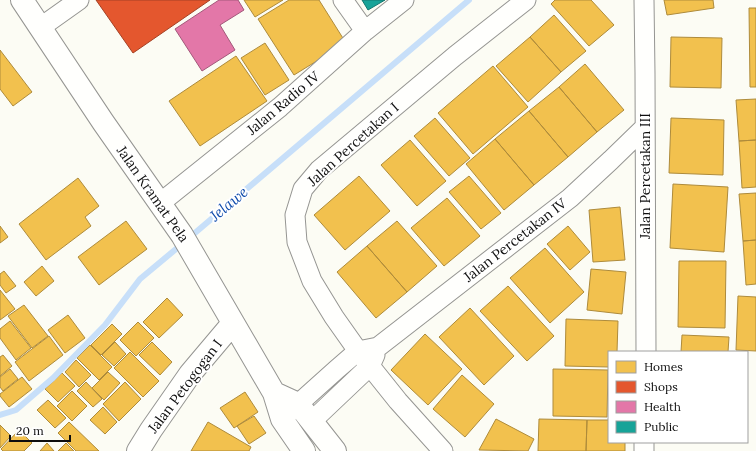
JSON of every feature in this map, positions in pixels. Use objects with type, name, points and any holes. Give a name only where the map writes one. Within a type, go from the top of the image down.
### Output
[{"type":"street","name":"Jalan Kramat Pela","points":[[22,0],[42,27],[103,122],[188,244],[274,393],[290,412],[312,421],[335,451]]},
{"type":"street","points":[[42,27],[79,0]]},
{"type":"street","points":[[343,0],[365,31]]},
{"type":"street","name":"Jalan Radio IV","points":[[160,204],[280,107],[365,31],[404,0]]},
{"type":"street","name":"Jalan Percetakan I","points":[[443,451],[370,366],[334,317],[312,281],[297,242],[295,215],[303,189],[319,170],[455,56],[526,0]]},
{"type":"street","name":"Jalan Percetakan III","points":[[644,0],[646,351]]},
{"type":"street","name":"Jalan Percetakan IV","points":[[358,351],[378,347],[570,198],[612,160],[645,127]]},
{"type":"street","name":"Jalan Petogogan I","points":[[138,451],[190,374],[233,323]]},
{"type":"street","name":"Jalan Percetakan IV","points":[[312,421],[370,366],[378,347]]},
{"type":"street","points":[[304,451],[290,412],[358,351]]},
{"type":"building: Homes","points":[[244,0],[283,0],[255,17]]},
{"type":"building: Homes","points":[[289,0],[319,0],[346,43],[294,75],[258,19]]},
{"type":"building: Homes","points":[[555,0],[591,0],[614,25],[589,46],[551,4]]},
{"type":"building: Homes","points":[[664,0],[713,0],[714,8],[667,15]]},
{"type":"building: Homes","points":[[749,8],[756,8],[756,87],[750,87]]},
{"type":"building: Homes","points":[[554,15],[586,51],[561,72],[530,37]]},
{"type":"building: Homes","points":[[530,37],[561,72],[528,102],[496,66]]},
{"type":"building: Homes","points":[[671,37],[722,38],[721,88],[670,87]]},
{"type":"building: Homes","points":[[265,43],[289,80],[265,95],[241,58]]},
{"type":"building: Homes","points":[[0,50],[32,92],[13,106],[0,89]]},
{"type":"building: Homes","points":[[236,56],[267,101],[200,146],[169,101]]},
{"type":"building: Homes","points":[[585,64],[624,110],[597,132],[559,87]]},
{"type":"building: Homes","points":[[493,66],[528,107],[473,154],[438,113]]},
{"type":"building: Homes","points":[[559,87],[597,132],[568,157],[529,111]]},
{"type":"building: Homes","points":[[756,99],[756,140],[739,141],[736,100]]},
{"type":"building: Homes","points":[[529,111],[568,157],[534,185],[495,139]]},
{"type":"building: Homes","points":[[435,118],[470,158],[449,176],[414,136]]},
{"type":"building: Homes","points":[[671,118],[724,120],[723,175],[669,173]]},
{"type":"building: Homes","points":[[495,139],[534,185],[504,210],[466,164]]},
{"type":"building: Homes","points":[[410,140],[446,181],[417,206],[381,165]]},
{"type":"building: Homes","points":[[756,140],[756,187],[742,188],[739,141]]},
{"type":"building: Homes","points":[[359,176],[390,211],[345,250],[314,215]]},
{"type":"building: Homes","points":[[469,176],[501,213],[481,229],[449,192]]},
{"type":"building: Homes","points":[[78,178],[99,206],[85,217],[91,226],[46,260],[19,224]]},
{"type":"building: Homes","points":[[673,184],[728,187],[724,252],[670,248]]},
{"type":"building: Homes","points":[[756,193],[756,240],[743,241],[739,194]]},
{"type":"building: Homes","points":[[447,198],[480,236],[444,266],[411,228]]},
{"type":"building: Homes","points":[[620,207],[625,260],[593,262],[589,210]]},
{"type":"building: Homes","points":[[126,221],[147,249],[99,285],[78,257]]},
{"type":"building: Homes","points":[[397,221],[437,266],[407,292],[367,246]]},
{"type":"building: Homes","points":[[0,226],[8,237],[0,243]]},
{"type":"building: Homes","points":[[568,226],[590,252],[570,270],[547,244]]},
{"type":"building: Homes","points":[[756,240],[756,284],[746,285],[743,241]]},
{"type":"building: Homes","points":[[367,246],[407,292],[376,318],[337,272]]},
{"type":"building: Homes","points":[[545,248],[584,292],[550,323],[510,278]]},
{"type":"building: Homes","points":[[679,261],[726,261],[725,328],[678,327]]},
{"type":"building: Homes","points":[[42,266],[54,281],[36,296],[24,282]]},
{"type":"building: Homes","points":[[591,269],[626,272],[622,314],[587,310]]},
{"type":"building: Homes","points":[[4,271],[16,286],[6,293],[0,285],[0,274]]},
{"type":"building: Homes","points":[[508,286],[554,336],[527,361],[480,311]]},
{"type":"building: Homes","points":[[0,290],[15,309],[0,320]]},
{"type":"building: Homes","points":[[738,296],[756,297],[756,351],[736,350]]},
{"type":"building: Homes","points":[[167,298],[183,315],[159,338],[143,322]]},
{"type":"building: Homes","points":[[24,305],[48,336],[32,348],[8,316]]},
{"type":"building: Homes","points":[[470,308],[514,356],[484,385],[439,337]]},
{"type":"building: Homes","points":[[68,315],[85,338],[65,353],[48,330]]},
{"type":"building: Homes","points":[[566,319],[618,321],[617,351],[608,351],[608,367],[565,366]]},
{"type":"building: Homes","points":[[10,321],[31,348],[16,360],[0,338],[0,329]]},
{"type":"building: Homes","points":[[138,322],[154,338],[136,356],[120,340]]},
{"type":"building: Homes","points":[[112,324],[122,334],[101,355],[91,345]]},
{"type":"building: Homes","points":[[425,334],[462,369],[428,405],[391,370]]},
{"type":"building: Homes","points":[[682,335],[729,337],[728,351],[681,351]]},
{"type":"building: Homes","points":[[49,336],[63,355],[29,381],[15,362]]},
{"type":"building: Homes","points":[[115,342],[126,354],[114,366],[102,355]]},
{"type":"building: Homes","points":[[152,342],[172,362],[160,375],[139,355]]},
{"type":"building: Homes","points":[[90,345],[112,367],[99,380],[77,358]]},
{"type":"building: Homes","points":[[130,352],[159,381],[143,397],[114,368]]},
{"type":"building: Homes","points":[[3,355],[12,366],[0,376],[0,357]]},
{"type":"building: Homes","points":[[76,360],[91,375],[79,387],[65,372]]},
{"type":"building: Homes","points":[[10,369],[18,379],[3,391],[0,387],[0,377]]},
{"type":"building: Homes","points":[[553,369],[608,370],[607,417],[553,416]]},
{"type":"building: Homes","points":[[108,372],[120,383],[104,400],[92,388]]},
{"type":"building: Homes","points":[[62,373],[75,386],[58,402],[45,389]]},
{"type":"building: Homes","points":[[462,375],[494,404],[465,437],[433,409]]},
{"type":"building: Homes","points":[[22,377],[32,389],[9,407],[0,394]]},
{"type":"building: Homes","points":[[86,382],[102,399],[93,407],[77,391]]},
{"type":"building: Homes","points":[[125,382],[141,399],[119,421],[103,404]]},
{"type":"building: Homes","points":[[72,391],[87,406],[72,421],[57,406]]},
{"type":"building: Homes","points":[[245,392],[258,412],[234,428],[220,408]]},
{"type":"building: Homes","points":[[48,400],[66,418],[55,428],[37,410]]},
{"type":"building: Homes","points":[[103,407],[117,422],[105,434],[90,420]]},
{"type":"building: Homes","points":[[254,416],[266,433],[249,444],[237,426]]},
{"type":"building: Homes","points":[[496,419],[534,439],[528,451],[479,450]]},
{"type":"building: Homes","points":[[539,419],[587,420],[586,451],[538,451]]},
{"type":"building: Homes","points":[[587,420],[608,420],[608,443],[625,443],[625,451],[586,451]]},
{"type":"building: Homes","points":[[69,422],[99,451],[76,451],[58,433]]},
{"type":"building: Homes","points":[[208,422],[251,447],[249,451],[191,451]]},
{"type":"building: Homes","points":[[0,425],[11,436],[0,448]]},
{"type":"building: Homes","points":[[19,430],[32,443],[24,451],[3,451],[1,449]]},
{"type":"building: Homes","points":[[47,443],[54,451],[40,451]]},
{"type":"building: Homes","points":[[66,443],[74,451],[58,451]]},
{"type":"building: Shops","points":[[96,0],[210,0],[133,53]]},
{"type":"building: Health","points":[[219,0],[238,0],[244,10],[220,25],[235,50],[202,71],[175,29]]},
{"type":"building: Public","points":[[362,0],[385,0],[368,10]]},
{"type":"waterway","name":"Jelawe","points":[[189,238],[469,0]]},
{"type":"waterway","name":"Jelawe","points":[[0,415],[16,410],[53,378],[105,325],[140,279],[182,244]]}]
